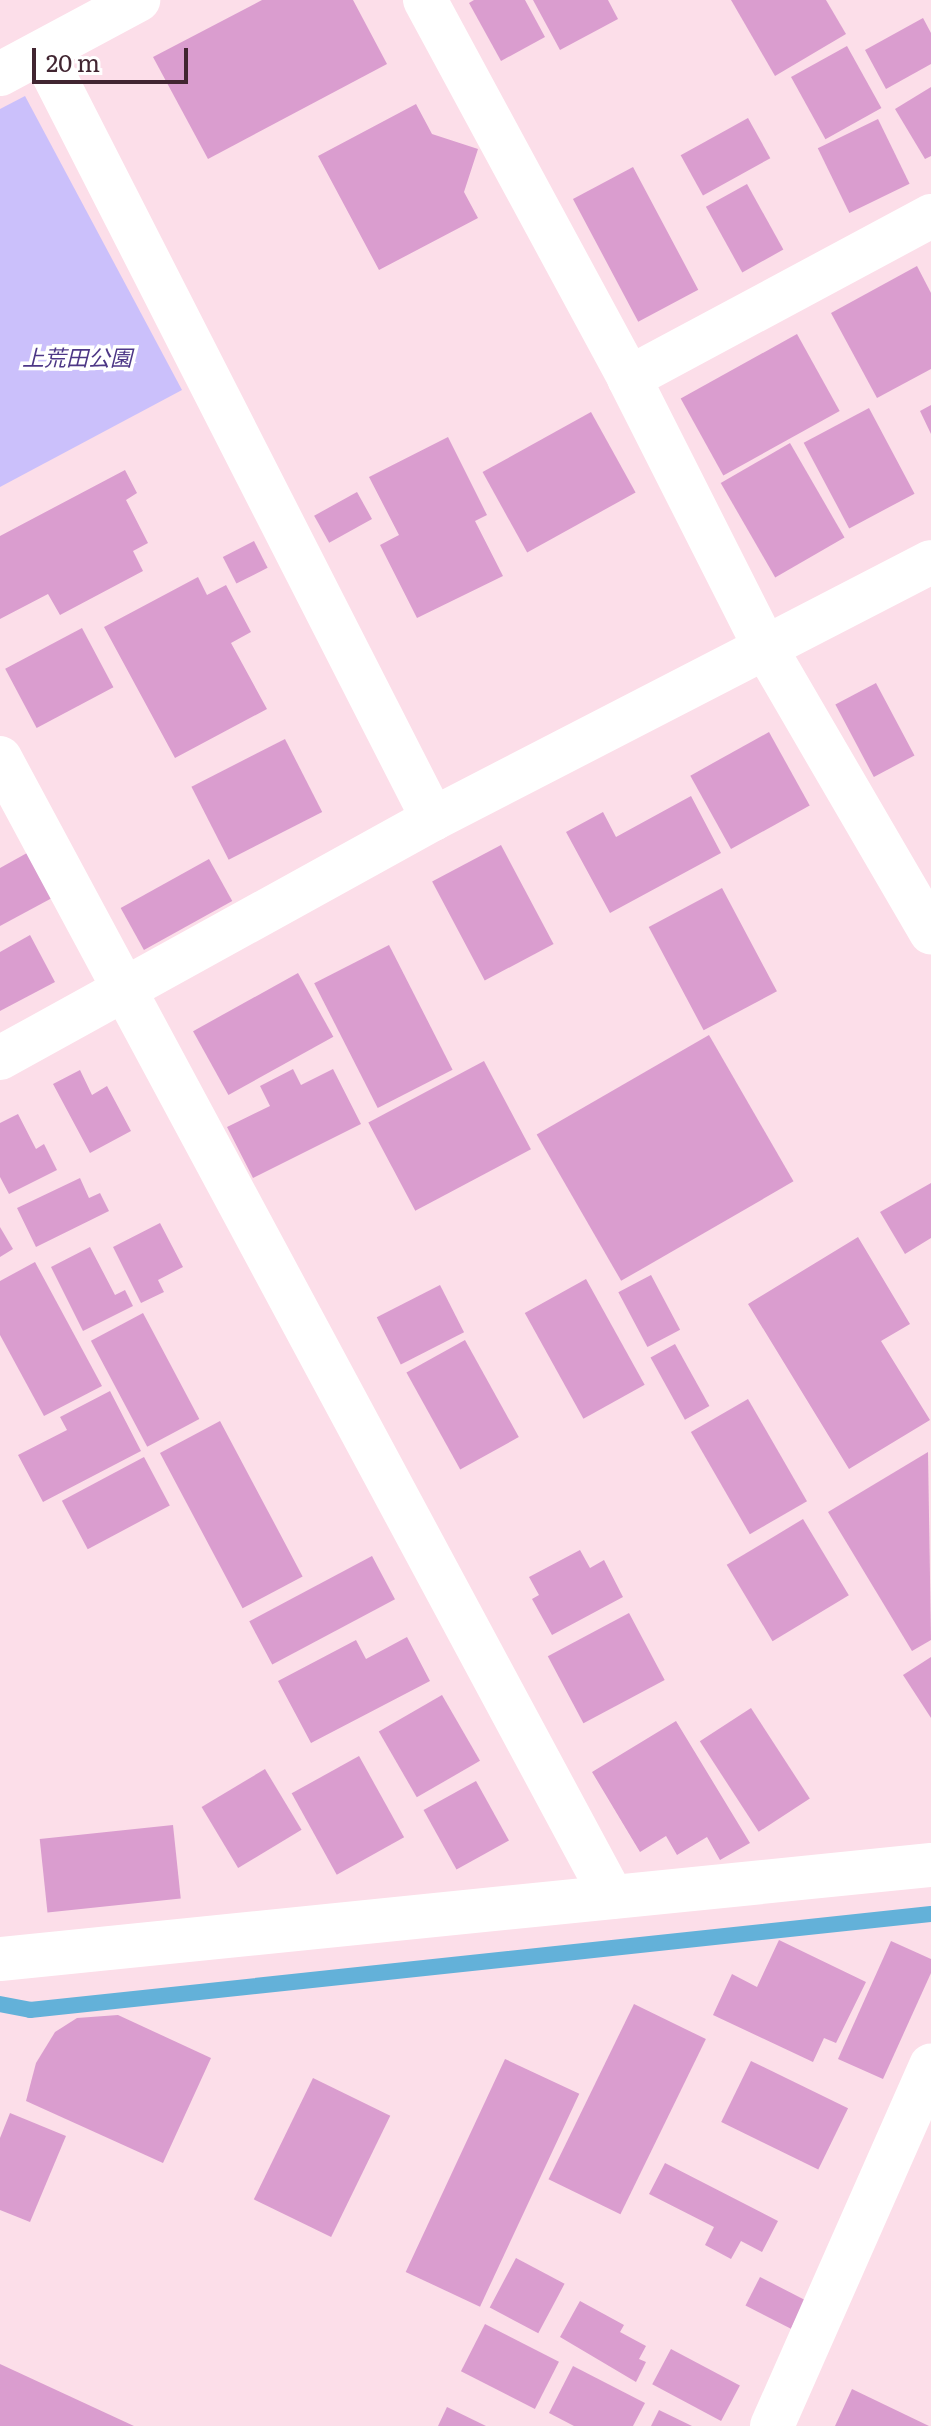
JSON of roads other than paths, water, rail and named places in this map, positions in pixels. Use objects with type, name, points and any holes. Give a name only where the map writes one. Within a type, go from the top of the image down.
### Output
[{"type":"street","points":[[0,74],[138,0]]},
{"type":"street","points":[[425,0],[629,378],[766,649],[931,932]]},
{"type":"street","points":[[42,52],[433,819]]},
{"type":"street","points":[[629,378],[931,216]]},
{"type":"street","points":[[0,1058],[433,819],[931,562]]},
{"type":"street","points":[[0,758],[612,1897]]},
{"type":"street","points":[[0,1959],[931,1865]]},
{"type":"street","points":[[772,2426],[931,2066]]},
{"type":"waterway","points":[[0,2004],[30,2010],[931,1914]]},
{"type":"park label","name":"上荒田公園","points":[[77,357]]}]
